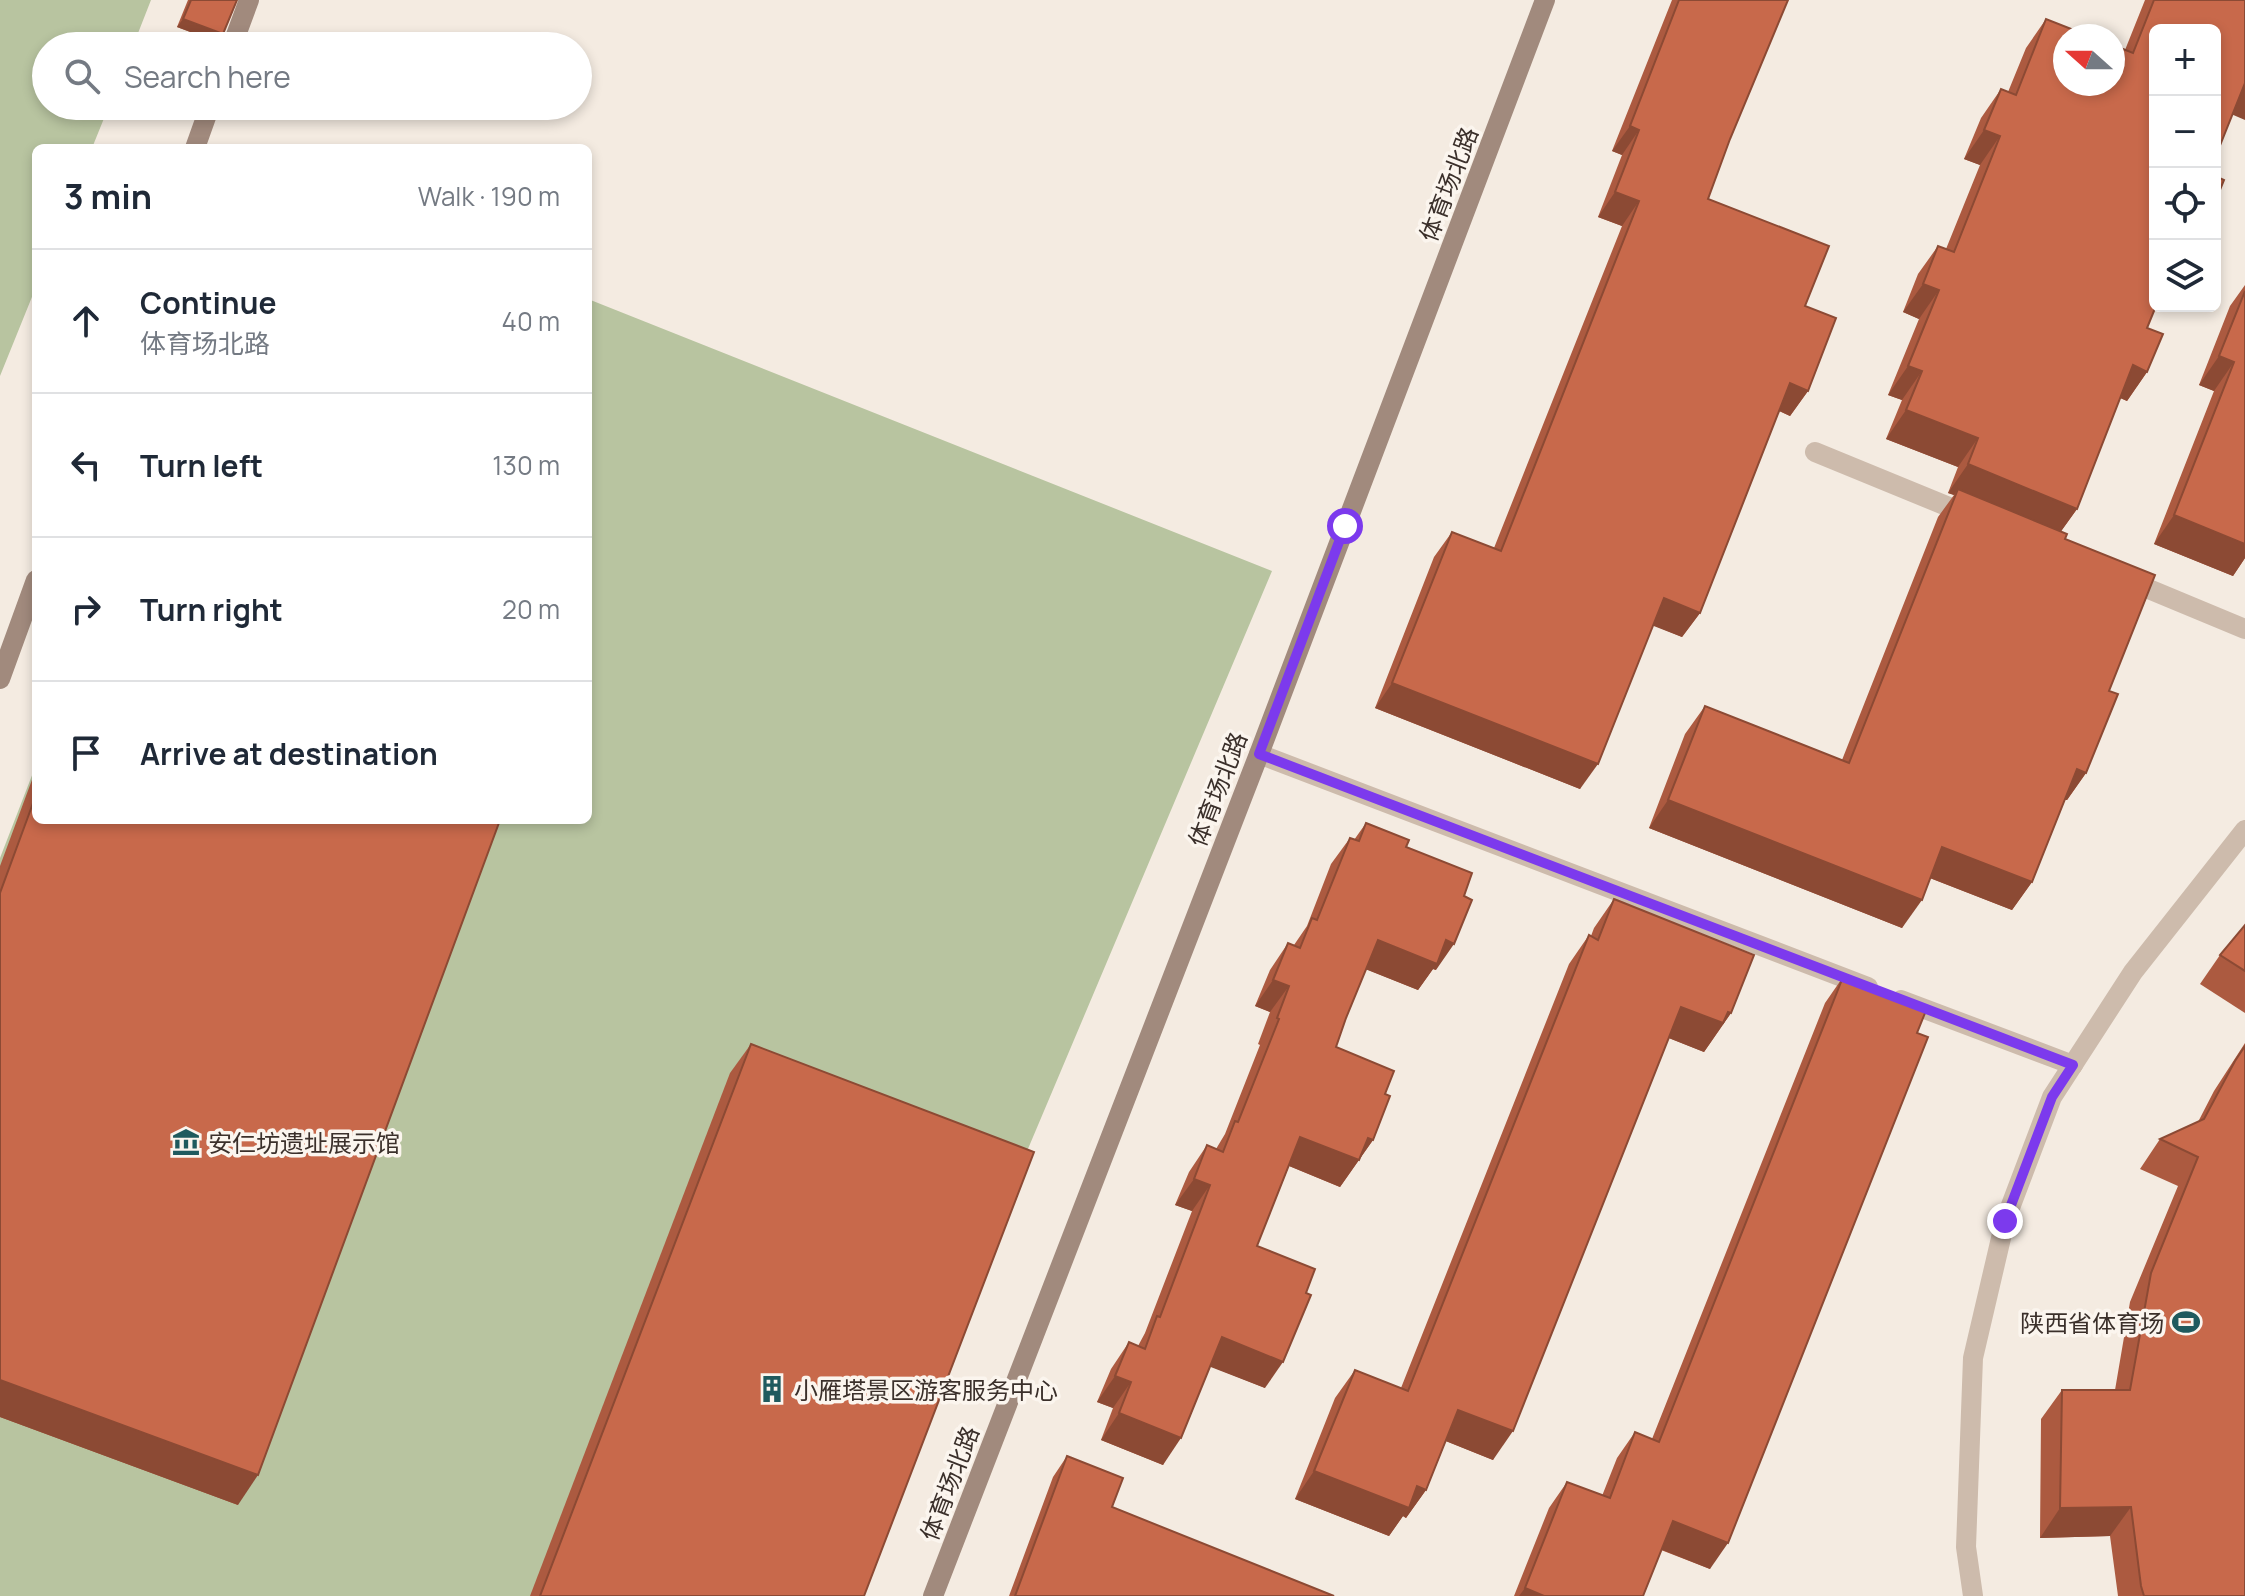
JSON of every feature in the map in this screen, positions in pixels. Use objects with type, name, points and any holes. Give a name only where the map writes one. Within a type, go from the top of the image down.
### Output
[{"type":"street","points":[[237,32],[249,0]]},
{"type":"street","name":"体育场北路","points":[[933,1596],[1259,754],[1545,0]]},
{"type":"street","points":[[196,144],[205,120]]},
{"type":"street","points":[[1815,452],[1987,523]]},
{"type":"street","points":[[2102,570],[2245,629]]},
{"type":"street","points":[[0,679],[32,591]]},
{"type":"street","points":[[1259,754],[2073,1065]]},
{"type":"street","points":[[1973,1596],[1966,1547],[1973,1358],[2005,1221],[2052,1097],[2133,972],[2245,830]]},
{"type":"green space","points":[[0,0],[151,0],[138,32],[32,32],[32,120],[103,120],[94,144],[32,144],[32,297],[0,376]]},
{"type":"green space","points":[[592,301],[1272,571],[1014,1182],[855,1596],[0,1596],[0,858],[32,775],[32,824],[592,824]]},
{"type":"building","points":[[191,0],[237,0],[224,32],[183,19]]},
{"type":"building","points":[[1679,0],[1788,0],[1708,199],[1829,246],[1805,306],[1836,318],[1808,391],[1790,383],[1700,613],[1664,598],[1598,764],[1392,683],[1452,532],[1501,551],[1639,201],[1615,192],[1639,130],[1630,126]]},
{"type":"building","points":[[2154,0],[2245,0],[2245,83],[2221,143],[2221,24],[2149,24],[2149,312],[2154,312],[2147,328],[2163,334],[2147,372],[2133,365],[2077,509],[1968,464],[1978,438],[1906,410],[1922,371],[1908,366],[1939,290],[1923,284],[1938,246],[1954,252],[2000,136],[1984,130],[2001,89],[2016,95],[2046,19],[2059,24],[2053,24],[2053,96],[2125,96],[2125,50],[2133,53]]},
{"type":"building","points":[[2245,291],[2245,544],[2174,515],[2234,362],[2219,356]]},
{"type":"building","points":[[1958,489],[2067,534],[2065,539],[2155,575],[2109,691],[2118,694],[2086,773],[2077,769],[2032,882],[1942,847],[1922,900],[1668,800],[1705,706],[1849,763]]},
{"type":"building","name":"安仁坊遗址展示馆","points":[[32,806],[32,824],[499,824],[258,1475],[0,1380],[0,893]]},
{"type":"building","points":[[1366,823],[1409,840],[1406,847],[1472,873],[1464,896],[1472,900],[1454,944],[1446,940],[1437,964],[1378,940],[1336,1047],[1394,1071],[1385,1094],[1390,1096],[1373,1140],[1368,1138],[1359,1160],[1300,1137],[1257,1246],[1315,1269],[1306,1293],[1311,1295],[1283,1362],[1222,1337],[1181,1438],[1119,1413],[1131,1382],[1115,1376],[1129,1342],[1145,1349],[1157,1316],[1160,1317],[1210,1185],[1194,1179],[1207,1145],[1223,1152],[1235,1121],[1238,1122],[1289,986],[1273,980],[1288,943],[1300,948],[1312,918],[1317,920],[1350,838],[1359,841]]},
{"type":"building","points":[[1614,899],[1754,955],[1731,1013],[1728,1012],[1723,1023],[1681,1007],[1513,1431],[1458,1410],[1426,1490],[1417,1486],[1409,1508],[1314,1471],[1355,1370],[1408,1391],[1589,935],[1598,940]]},
{"type":"building","points":[[2245,925],[2245,971],[2220,955]]},
{"type":"building","points":[[1843,977],[1927,1008],[1917,1033],[1928,1037],[1728,1543],[1673,1521],[1643,1596],[1544,1596],[1525,1588],[1567,1482],[1610,1498],[1635,1432],[1659,1442]]},
{"type":"building","name":"小雁塔景区游客服务中心","points":[[751,1044],[1034,1152],[864,1596],[540,1596]]},
{"type":"building","name":"陕西省体育场","points":[[2245,1046],[2245,1596],[2144,1596],[2131,1507],[2060,1508],[2062,1390],[2130,1390],[2151,1273],[2198,1157],[2160,1139],[2204,1119]]},
{"type":"building","points":[[1067,1456],[1123,1478],[1112,1507],[1334,1596],[1015,1596]]},
{"type":"place","name":"安仁坊遗址展示馆","points":[[186,1142]]},
{"type":"place","name":"陕西省体育场","points":[[2186,1322]]},
{"type":"place","name":"小雁塔景区游客服务中心","points":[[772,1389]]},
{"type":"route","points":[[1345,526],[1259,754],[2073,1065],[2052,1097],[2005,1221]]}]
